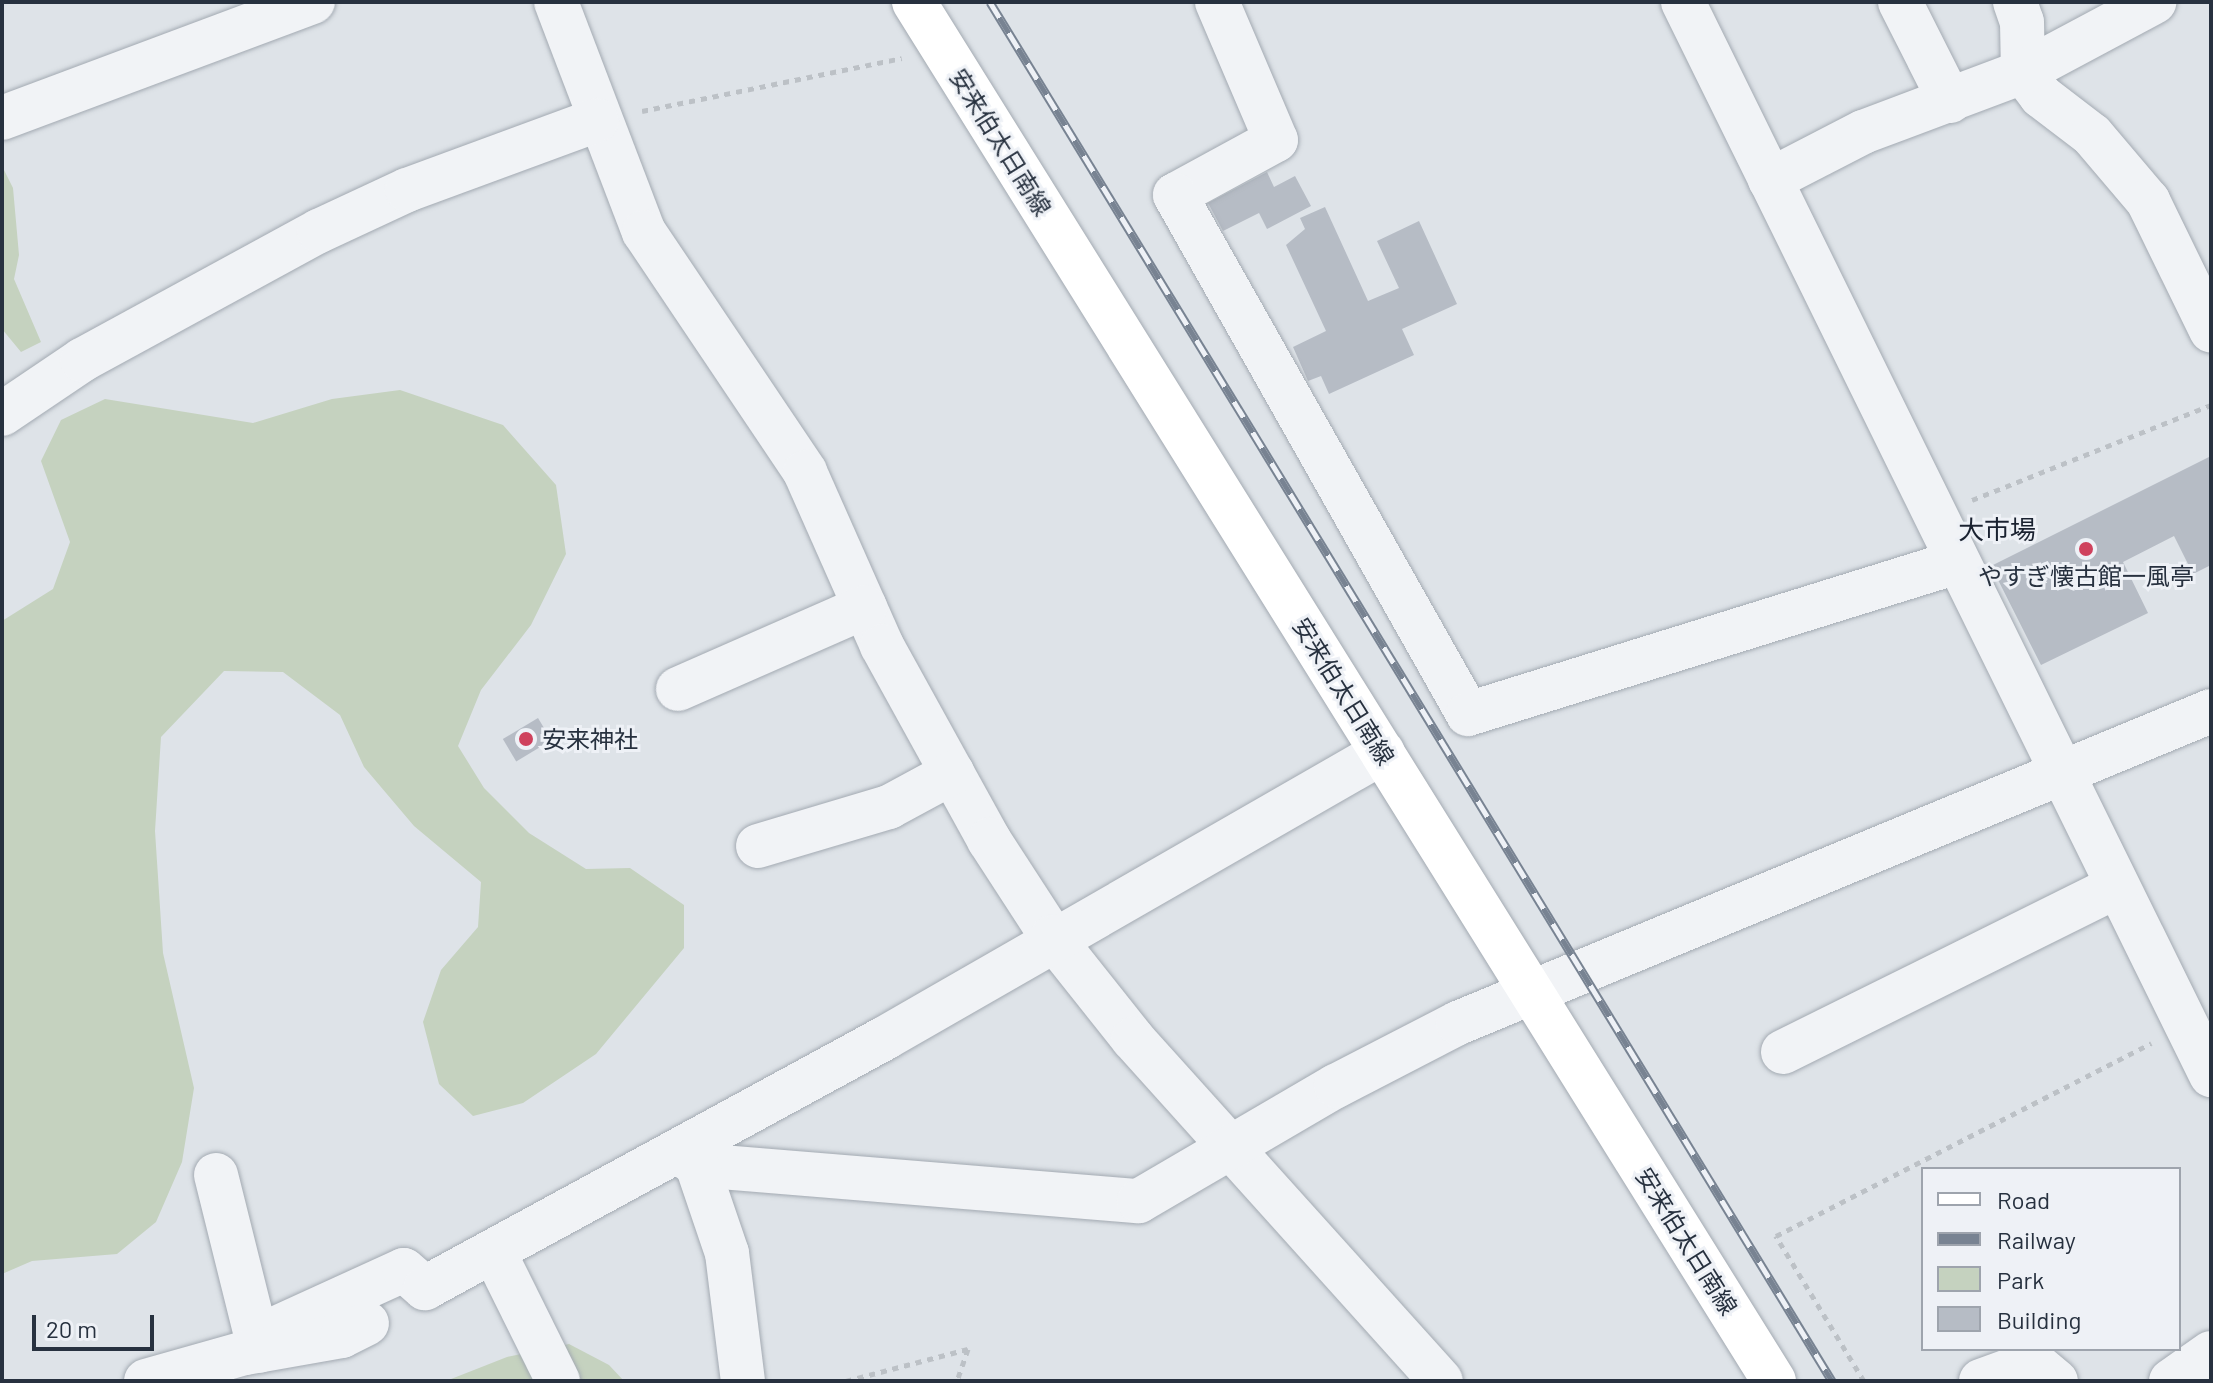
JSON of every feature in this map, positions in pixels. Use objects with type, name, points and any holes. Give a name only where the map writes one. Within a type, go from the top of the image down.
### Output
[{"type":"main road","name":"安来伯太日南線","points":[[914,2],[1774,1381]]},
{"type":"street","points":[[2,118],[313,2]]},
{"type":"street","points":[[556,2],[597,120],[644,232],[805,472],[865,607],[952,773],[1052,937],[1133,1039],[1237,1148],[1441,1381]]},
{"type":"street","points":[[1217,2],[1276,140],[1175,195],[1468,714],[1957,562]]},
{"type":"street","points":[[1683,2],[2061,778],[2211,1075]]},
{"type":"street","points":[[1900,2],[1950,101]]},
{"type":"street","points":[[2015,2],[2022,22],[2023,72],[2041,96],[2092,135],[2148,201],[2211,330]]},
{"type":"street","points":[[1770,180],[1863,132],[2023,72],[2154,2]]},
{"type":"street","points":[[2,414],[82,360],[319,231],[407,190],[597,120]]},
{"type":"street","points":[[678,689],[865,607]]},
{"type":"street","points":[[688,1159],[1139,1201],[1237,1148],[1336,1086],[1533,992],[2061,778],[2211,711]]},
{"type":"street","points":[[146,1381],[259,1343],[404,1270],[425,1288],[688,1159],[1052,937],[1383,752]]},
{"type":"street","points":[[758,846],[889,807],[952,773]]},
{"type":"street","points":[[1783,1052],[2116,887]]},
{"type":"street","points":[[688,1159],[727,1253],[743,1381]]},
{"type":"street","points":[[216,1175],[259,1343]]},
{"type":"street","points":[[494,1252],[558,1381]]},
{"type":"street","points":[[259,1343],[342,1336],[367,1323]]},
{"type":"street","points":[[2171,1381],[2211,1353]]},
{"type":"street","points":[[1981,1381],[2033,1362],[2056,1381]]},
{"type":"path","points":[[597,120],[917,55]]},
{"type":"path","points":[[1934,516],[2211,405]]},
{"type":"path","points":[[1864,1381],[1776,1236],[2186,1025]]},
{"type":"path","points":[[846,1381],[968,1349],[957,1381]]},
{"type":"green space","points":[[2,166],[13,188],[19,255],[14,279],[41,342],[21,352],[2,329]]},
{"type":"green space","points":[[400,390],[503,425],[556,485],[566,554],[531,625],[481,690],[458,746],[484,788],[529,833],[586,869],[630,868],[684,905],[684,948],[596,1054],[523,1103],[473,1116],[439,1084],[423,1022],[441,970],[478,927],[481,882],[414,826],[364,767],[340,715],[283,672],[224,671],[161,737],[155,831],[163,953],[194,1088],[182,1162],[156,1222],[117,1254],[32,1261],[2,1274],[2,621],[53,589],[70,542],[41,461],[61,420],[105,399],[253,423],[332,399]]},
{"type":"green space","points":[[569,1344],[609,1365],[624,1381],[446,1381],[507,1357]]},
{"type":"building","points":[[1267,172],[1274,187],[1295,176],[1311,206],[1267,229],[1259,213],[1223,231],[1208,203]]},
{"type":"building","points":[[1325,207],[1368,301],[1399,288],[1377,241],[1419,221],[1457,304],[1402,329],[1414,355],[1329,394],[1321,376],[1308,381],[1293,347],[1326,331],[1286,245],[1305,229],[1300,218]]},
{"type":"building","name":"やすぎ懐古館一風亭","points":[[2211,456],[2211,565],[2193,574],[2174,536],[2123,562],[2148,613],[2041,665],[1991,566]]},
{"type":"building","name":"安来神社","points":[[538,718],[551,740],[516,761],[503,739]]},
{"type":"railway","points":[[990,2],[1832,1381]]},
{"type":"place","name":"やすぎ懐古館一風亭","points":[[2086,549]]},
{"type":"place","name":"安来神社","points":[[526,739]]},
{"type":"district","name":"大市場","points":[[1997,529]]}]
